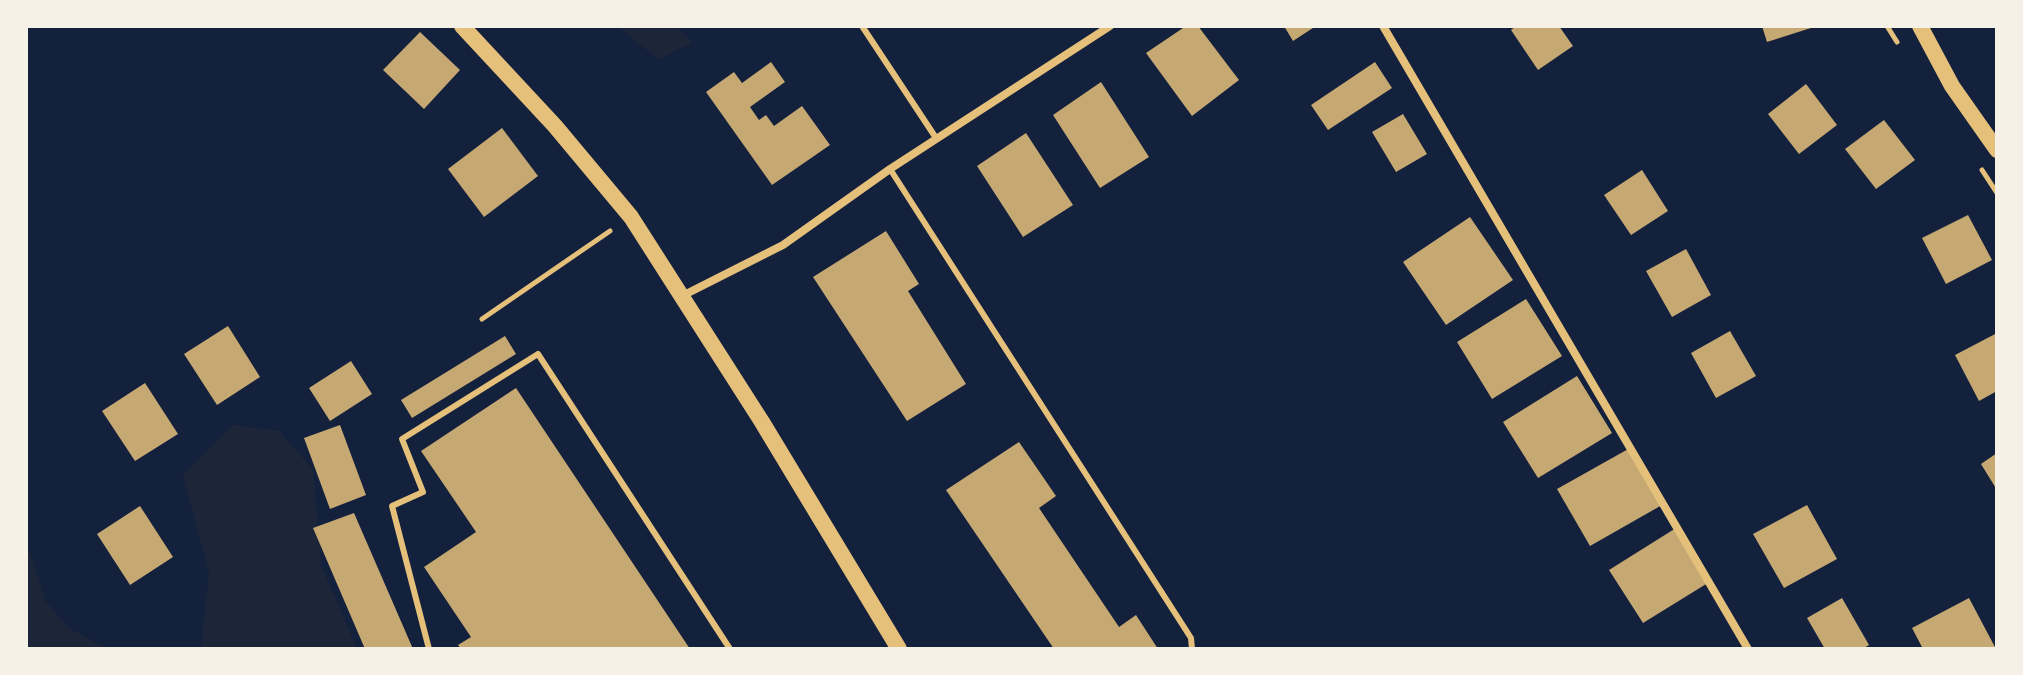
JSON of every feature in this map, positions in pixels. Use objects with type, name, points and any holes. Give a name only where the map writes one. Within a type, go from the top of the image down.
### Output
[{"type":"main road","points":[[462,26],[555,126],[631,217],[899,649]]},
{"type":"main road","points":[[1920,26],[1952,86],[1997,150]]},
{"type":"street","points":[[682,296],[783,245],[936,138],[1110,26]]},
{"type":"street","points":[[1383,26],[1748,649]]},
{"type":"lane","points":[[862,26],[936,138]]},
{"type":"lane","points":[[890,169],[1191,638],[1192,649]]},
{"type":"lane","points":[[429,649],[392,506],[423,492],[402,439],[538,354],[730,649]]},
{"type":"path","points":[[482,319],[631,217]]},
{"type":"shaded area","points":[[617,26],[677,26],[692,43],[658,59]]},
{"type":"shaded area","points":[[233,425],[279,431],[313,469],[321,565],[357,649],[201,649],[209,573],[183,475]]},
{"type":"shaded area","points":[[26,541],[45,600],[69,628],[107,649],[26,649]]},
{"type":"building","points":[[1186,26],[1198,26],[1239,80],[1192,116],[1146,53]]},
{"type":"building","points":[[1284,26],[1316,26],[1293,41]]},
{"type":"building","points":[[1516,26],[1559,26],[1573,46],[1538,70],[1511,30]]},
{"type":"building","points":[[1762,26],[1814,26],[1814,27],[1767,42]]},
{"type":"building","points":[[420,32],[460,70],[424,109],[383,70]]},
{"type":"building","points":[[771,62],[785,82],[750,107],[759,120],[766,115],[774,126],[802,106],[830,145],[772,185],[706,92],[734,72],[742,83]]},
{"type":"building","points":[[1375,62],[1392,88],[1328,130],[1311,105]]},
{"type":"building","points":[[1101,82],[1149,157],[1100,188],[1053,115]]},
{"type":"building","points":[[1806,84],[1837,125],[1799,154],[1768,114]]},
{"type":"building","points":[[1403,114],[1427,154],[1396,172],[1372,132]]},
{"type":"building","points":[[1884,120],[1915,160],[1876,189],[1845,149]]},
{"type":"building","points":[[502,128],[538,176],[484,217],[448,169]]},
{"type":"building","points":[[1026,133],[1073,205],[1023,237],[977,166]]},
{"type":"building","points":[[1642,170],[1668,211],[1631,235],[1604,195]]},
{"type":"building","points":[[1968,215],[1992,260],[1946,284],[1922,238]]},
{"type":"building","points":[[1470,217],[1513,280],[1446,325],[1403,262]]},
{"type":"building","points":[[886,231],[919,284],[908,291],[966,384],[907,421],[813,277]]},
{"type":"building","points":[[1686,249],[1711,295],[1672,317],[1646,271]]},
{"type":"building","points":[[1526,299],[1562,356],[1492,399],[1457,342]]},
{"type":"building","points":[[228,326],[260,377],[217,405],[184,354]]},
{"type":"building","points":[[1730,331],[1756,376],[1716,398],[1691,353]]},
{"type":"building","points":[[1997,333],[1997,391],[1979,401],[1955,355]]},
{"type":"building","points":[[505,336],[516,354],[412,418],[401,400]]},
{"type":"building","points":[[351,361],[372,394],[330,421],[309,388]]},
{"type":"building","points":[[1577,376],[1612,433],[1538,478],[1503,422]]},
{"type":"building","points":[[145,383],[178,434],[135,461],[102,411]]},
{"type":"building","points":[[516,388],[690,649],[461,649],[458,645],[471,637],[424,567],[476,532],[421,451]]},
{"type":"building","points":[[340,425],[366,495],[330,509],[304,438]]},
{"type":"building","points":[[1019,442],[1056,496],[1039,508],[1119,627],[1136,615],[1158,649],[1054,649],[946,490]]},
{"type":"building","points":[[1630,448],[1662,505],[1590,546],[1557,489]]},
{"type":"building","points":[[1997,453],[1997,490],[1981,464]]},
{"type":"building","points":[[1807,505],[1837,559],[1784,588],[1753,534]]},
{"type":"building","points":[[140,506],[173,557],[130,585],[97,534]]},
{"type":"building","points":[[354,513],[413,649],[365,649],[313,528]]},
{"type":"building","points":[[1676,528],[1711,581],[1643,623],[1609,570]]},
{"type":"building","points":[[1842,598],[1869,645],[1862,649],[1825,649],[1807,618]]},
{"type":"building","points":[[1969,598],[1996,649],[1923,649],[1912,628]]}]
